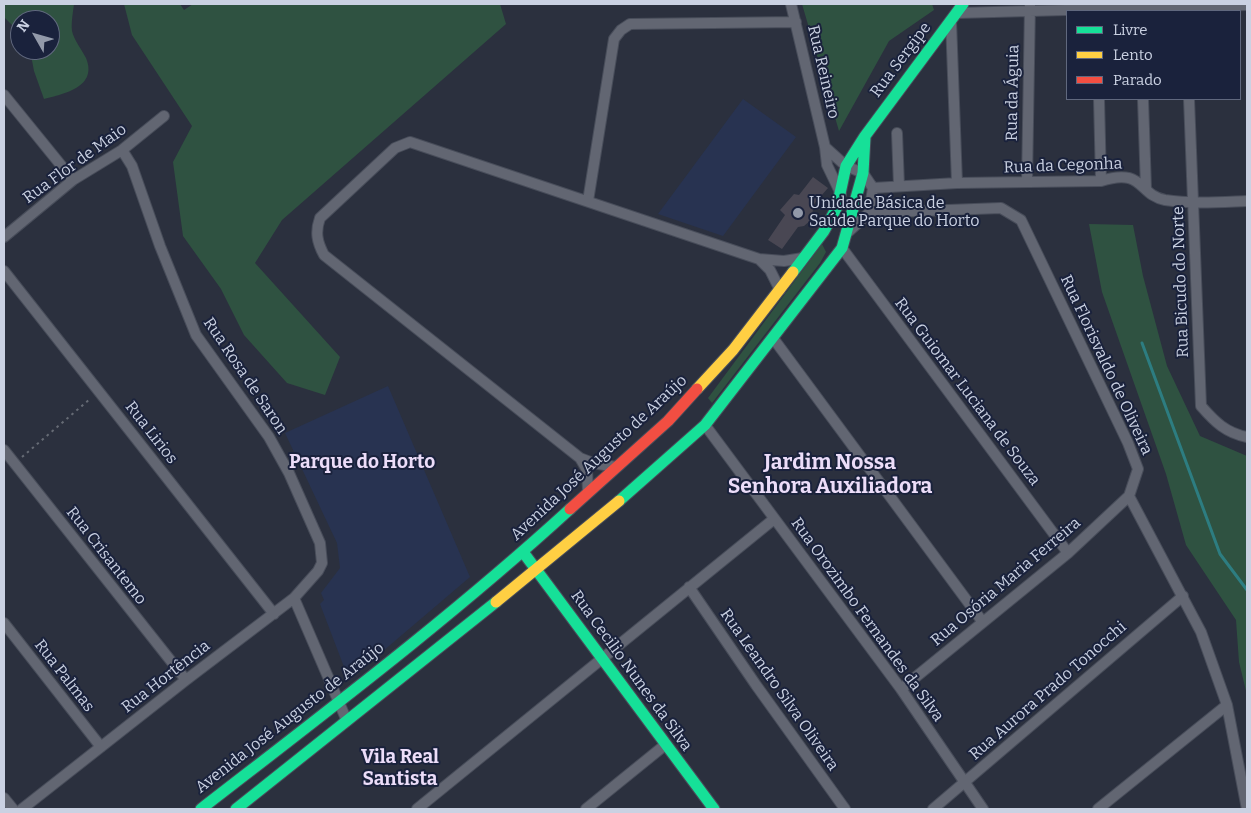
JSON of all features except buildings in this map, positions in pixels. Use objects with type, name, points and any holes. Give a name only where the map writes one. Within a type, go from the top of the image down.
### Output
[{"type":"street","name":"Rua Reineiro","points":[[791,4],[825,147],[827,165],[841,194]]},
{"type":"street","points":[[957,183],[957,12],[1030,8],[1186,8],[1247,5]]},
{"type":"street","name":"Rua da Águia","points":[[1027,182],[1030,8]]},
{"type":"street","name":"Rua Sergipe","points":[[865,136],[957,12]]},
{"type":"street","points":[[588,201],[614,39],[621,30],[630,24],[796,22]]},
{"type":"street","points":[[4,95],[73,180]]},
{"type":"street","points":[[1099,100],[1101,181]]},
{"type":"street","points":[[1143,100],[1146,189]]},
{"type":"street","name":"Rua Bicudo do Norte","points":[[1189,100],[1201,406],[1217,426],[1237,435],[1247,437]]},
{"type":"street","name":"Rua Flor de Maio","points":[[4,237],[73,180],[122,150],[164,116]]},
{"type":"street","points":[[897,133],[899,186]]},
{"type":"street","points":[[236,809],[624,497],[705,425],[842,248],[863,173],[865,136]]},
{"type":"street","name":"Avenida José Augusto de Araújo","points":[[201,809],[340,702],[525,554],[588,492],[668,421],[732,350],[824,231],[837,207],[846,166],[865,136]]},
{"type":"street","points":[[616,468],[580,458],[324,255],[318,244],[317,226],[320,218],[395,148],[410,142],[759,260],[784,261],[803,258]]},
{"type":"street","points":[[825,147],[846,166],[863,173],[873,188],[869,213],[847,233]]},
{"type":"street","name":"Rua Rosa de Saron","points":[[122,150],[132,166],[160,246],[196,335],[269,437],[320,543],[322,562]]},
{"type":"street","name":"Rua da Cegonha","points":[[873,188],[957,183],[1101,181],[1124,177],[1137,181],[1162,199],[1193,202],[1247,201]]},
{"type":"street","name":"Rua Florisvaldo de Oliveira","points":[[869,213],[1000,208],[1021,220],[1128,443],[1138,469],[1129,496]]},
{"type":"street","name":"Rua Guiomar Luciana de Souza","points":[[842,248],[1068,553]]},
{"type":"street","points":[[759,260],[770,270],[780,290]]},
{"type":"street","name":"Rua Lirios","points":[[4,271],[274,614]]},
{"type":"street","points":[[773,338],[982,621]]},
{"type":"street","name":"Rua Orozimbo Fernandes da Silva","points":[[705,425],[901,689],[983,809]]},
{"type":"street","name":"Rua Crisantemo","points":[[4,450],[186,680]]},
{"type":"street","points":[[580,458],[587,470],[588,492]]},
{"type":"street","points":[[1129,496],[1201,632],[1227,705],[1246,809]]},
{"type":"street","name":"Rua Osória Maria Ferreira","points":[[901,689],[982,621],[1068,553],[1129,496]]},
{"type":"street","points":[[418,809],[774,519]]},
{"type":"street","name":"Rua Cecilio Nunes da Silva","points":[[525,554],[714,809]]},
{"type":"street","name":"Rua Hortência","points":[[22,809],[294,598],[318,571],[322,562]]},
{"type":"street","name":"Rua Leandro Silva Oliveira","points":[[689,587],[756,685],[845,809]]},
{"type":"street","name":"Rua Aurora Prado Tonocchi","points":[[932,809],[965,783],[1182,596]]},
{"type":"street","points":[[294,598],[347,721]]},
{"type":"street","name":"Rua Palmas","points":[[4,623],[101,746]]},
{"type":"street","points":[[1098,809],[1227,705]]},
{"type":"street","points":[[586,809],[665,745]]},
{"type":"street","points":[[4,798],[13,809]]},
{"type":"path","points":[[14,464],[99,391]]},
{"type":"shaded area","points":[[743,99],[796,137],[723,236],[658,214]]},
{"type":"shaded area","points":[[388,386],[470,577],[349,680],[320,604],[324,600],[321,593],[340,568],[337,543],[285,433]]},
{"type":"green space","points":[[4,4],[74,4],[72,31],[86,58],[88,68],[87,76],[83,82],[77,88],[61,95],[44,99],[34,71],[32,60],[60,60],[60,10],[10,10],[10,23],[4,17]]},
{"type":"green space","points":[[124,4],[180,4],[184,10],[193,4],[500,4],[506,24],[282,220],[255,263],[340,357],[325,395],[287,383],[244,335],[221,289],[183,236],[173,162],[192,126],[132,35]]},
{"type":"green space","points":[[802,4],[932,4],[934,10],[889,41],[839,131]]},
{"type":"green space","points":[[1089,224],[1133,225],[1143,276],[1167,366],[1200,436],[1247,456],[1247,695],[1239,662],[1236,620],[1186,545],[1166,474],[1102,292]]},
{"type":"green space","points":[[822,244],[826,252],[820,263],[712,403],[708,398]]},
{"type":"waterway","points":[[1142,343],[1220,554],[1247,590]]},
{"type":"traffic: fast","points":[[793,272],[824,231],[837,207],[846,166],[865,136],[963,4]]},
{"type":"traffic: fast","points":[[619,501],[705,425],[842,248],[863,173],[865,137]]},
{"type":"traffic: fast","points":[[201,809],[435,625],[526,549],[570,509]]},
{"type":"traffic: fast","points":[[523,552],[714,809]]},
{"type":"traffic: fast","points":[[236,809],[496,602]]},
{"type":"traffic: slow","points":[[697,389],[733,350],[793,272]]},
{"type":"traffic: slow","points":[[496,602],[619,501]]},
{"type":"traffic: jam","points":[[570,509],[668,421],[697,389]]},
{"type":"place","name":"Unidade Básica de Saúde Parque do Horto","points":[[798,213]]},
{"type":"district","name":"Parque do Horto","points":[[362,463]]},
{"type":"district","name":"Jardim Nossa Senhora Auxiliadora","points":[[830,475]]},
{"type":"district","name":"Vila Real Santista","points":[[400,769]]}]
